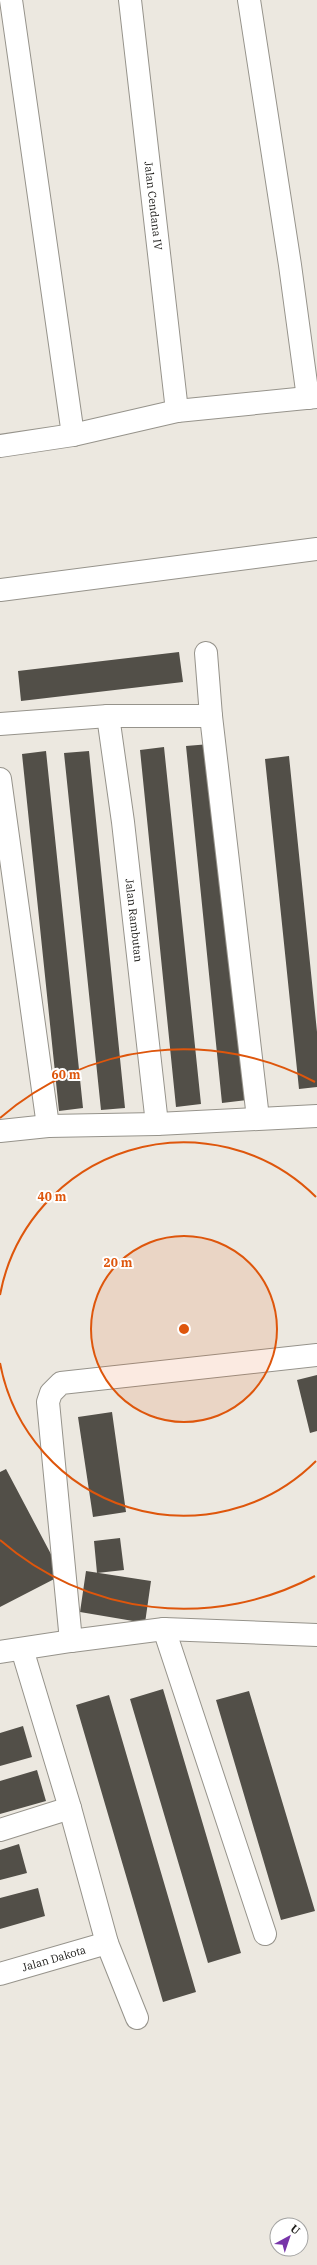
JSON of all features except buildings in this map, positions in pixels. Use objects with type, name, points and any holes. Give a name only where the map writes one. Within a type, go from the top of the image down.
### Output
[{"type":"street","points":[[11,0],[73,435]]},
{"type":"street","name":"Jalan Cendana IV","points":[[130,0],[177,411]]},
{"type":"street","points":[[0,446],[73,435],[177,411],[313,397],[249,0]]},
{"type":"street","points":[[0,590],[317,549]]},
{"type":"street","points":[[206,653],[211,716],[258,1118]]},
{"type":"street","points":[[0,724],[108,716],[211,716]]},
{"type":"street","name":"Jalan Rambutan","points":[[108,716],[124,822],[157,1124]]},
{"type":"street","points":[[0,779],[48,1126]]},
{"type":"street","points":[[0,1131],[48,1126],[157,1124],[317,1116]]},
{"type":"street","points":[[71,1640],[48,1402],[51,1393],[61,1383],[317,1354]]},
{"type":"street","points":[[164,1629],[265,1934]]},
{"type":"street","points":[[0,1652],[71,1640],[164,1629],[317,1635]]},
{"type":"street","points":[[22,1649],[70,1808],[107,1943],[137,2018]]},
{"type":"street","points":[[0,1830],[70,1808]]},
{"type":"street","name":"Jalan Dakota","points":[[0,1974],[107,1943]]}]
